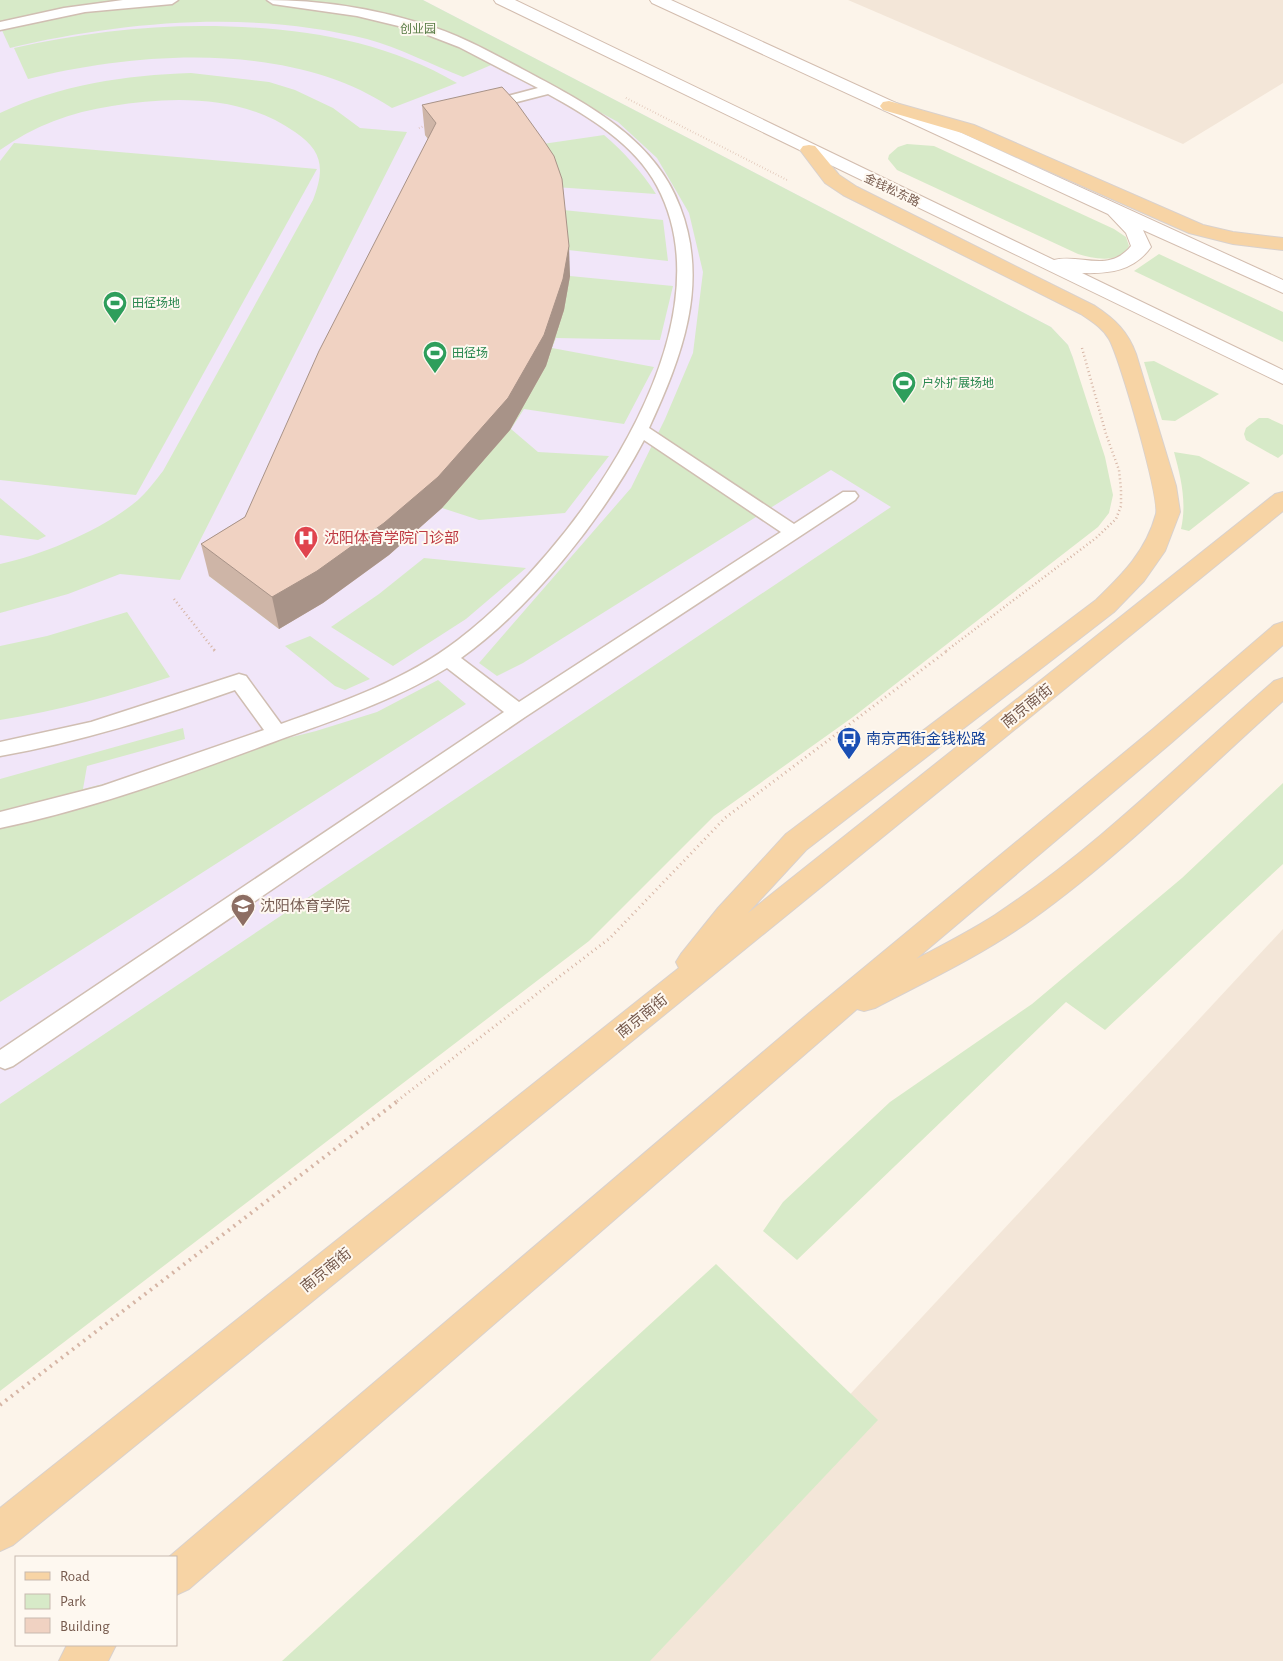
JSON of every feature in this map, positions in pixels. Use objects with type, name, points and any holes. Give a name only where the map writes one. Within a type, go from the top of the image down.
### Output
[{"type":"main road","name":"金钱松东路","points":[[502,0],[1283,378]]},
{"type":"main road","points":[[658,0],[1283,287]]},
{"type":"main road","points":[[889,106],[968,129],[1196,229],[1233,238],[1283,244]]},
{"type":"main road","points":[[655,1005],[728,916],[796,842],[1106,606],[1136,575],[1157,546],[1168,512],[1165,486],[1126,354],[1121,339],[1108,324],[1088,310],[850,192],[832,179],[809,150]]},
{"type":"main road","points":[[1027,255],[1052,262],[1089,267],[1121,264],[1131,260],[1142,247],[1139,238],[1112,208]]},
{"type":"main road","name":"南京南街","points":[[0,1532],[1283,499]]},
{"type":"main road","points":[[178,1574],[819,1023],[1162,736],[1283,631]]},
{"type":"main road","points":[[819,1023],[961,950],[1024,910],[1111,840],[1283,687]]},
{"type":"main road","points":[[78,1661],[96,1646]]},
{"type":"lane","points":[[0,26],[46,14],[121,3],[172,0]]},
{"type":"lane","points":[[0,820],[30,814],[127,787],[277,733],[390,690],[447,658],[498,617],[536,579],[620,469],[640,430],[673,352],[685,285],[679,227],[669,197],[655,170],[632,147],[594,115],[550,89],[438,34],[329,6],[273,0]]},
{"type":"lane","points":[[490,105],[550,89]]},
{"type":"lane","points":[[640,430],[794,532]]},
{"type":"lane","points":[[5,1058],[518,712],[848,496]]},
{"type":"lane","points":[[447,658],[518,712]]},
{"type":"lane","points":[[0,749],[49,742],[110,724],[239,681],[277,733]]},
{"type":"path","points":[[419,128],[428,125]]},
{"type":"path","points":[[0,1405],[610,938],[725,818],[1096,538],[1116,519],[1121,506],[1119,470],[1106,434]]},
{"type":"path","points":[[174,599],[239,681]]},
{"type":"shaded area","name":"沈阳体育学院","points":[[0,0],[423,0],[1051,327],[1068,345],[1073,358],[0,1270]]},
{"type":"shaded area","points":[[848,0],[1283,0],[1283,83],[1183,144]]},
{"type":"shaded area","points":[[1283,929],[1283,1661],[602,1661]]},
{"type":"green space","name":"创业园","points":[[0,0],[423,0],[1051,327],[1068,345],[1073,358],[1105,457],[1113,495],[1109,513],[1098,527],[853,717],[714,816],[589,941],[0,1391],[0,1104],[891,507],[831,470],[523,663],[497,676],[479,663],[631,488],[665,419],[693,353],[703,272],[689,213],[657,158],[618,122],[503,60],[463,77],[404,52],[367,39],[279,24],[234,22],[188,22],[98,31],[10,48],[0,26]]},
{"type":"green space","points":[[202,26],[301,32],[366,45],[397,55],[457,83],[392,108],[352,86],[309,71],[262,62],[215,58],[166,58],[118,62],[72,69],[28,79],[14,48],[108,32],[155,27]]},
{"type":"green space","points":[[191,73],[269,82],[295,90],[333,108],[360,128],[407,132],[180,580],[120,574],[68,594],[0,613],[0,564],[35,554],[91,531],[138,500],[163,471],[313,200],[320,170],[316,154],[311,146],[295,132],[275,120],[253,111],[230,105],[207,101],[183,100],[135,103],[97,109],[53,121],[13,141],[0,150],[0,113],[46,95],[93,83],[142,76]]},
{"type":"green space","name":"田径场","points":[[425,135],[529,146],[604,135],[626,156],[656,194],[555,187],[563,210],[663,220],[668,261],[568,250],[570,276],[673,286],[660,340],[556,338],[552,348],[654,367],[624,424],[524,409],[511,429],[538,452],[609,456],[565,513],[479,520],[442,508],[363,572],[322,602],[279,629],[209,576],[253,549],[439,153]]},
{"type":"green space","name":"田径场地","points":[[14,143],[317,169],[136,495],[0,480],[0,161]]},
{"type":"green space","points":[[907,144],[934,146],[1114,229],[1126,237],[1129,246],[1125,252],[1113,258],[1106,259],[1078,254],[897,170],[888,159],[889,155],[898,147]]},
{"type":"green space","points":[[1159,254],[1283,312],[1283,342],[1134,271]]},
{"type":"green space","points":[[1154,361],[1219,394],[1175,421],[1162,420],[1144,362]]},
{"type":"green space","points":[[1259,418],[1268,418],[1283,425],[1283,454],[1278,458],[1246,440],[1244,434],[1246,428]]},
{"type":"green space","points":[[1174,452],[1199,456],[1250,483],[1189,531],[1181,529],[1183,500],[1181,481]]},
{"type":"green space","points":[[0,498],[46,536],[38,540],[0,535]]},
{"type":"green space","points":[[424,558],[526,568],[466,619],[393,666],[331,627],[379,594]]},
{"type":"green space","points":[[127,612],[170,677],[86,702],[0,720],[0,646],[47,636]]},
{"type":"green space","points":[[310,636],[370,679],[345,690],[335,686],[285,646]]},
{"type":"green space","points":[[438,680],[466,704],[0,1002],[0,826],[38,802],[0,812],[0,779],[183,728],[185,739],[87,766],[83,789],[316,731],[377,712]]},
{"type":"green space","points":[[1283,783],[1283,864],[1105,1030],[1066,1002],[797,1260],[763,1231],[783,1202],[890,1102],[1032,1004],[1182,878]]},
{"type":"green space","points":[[716,1264],[878,1420],[650,1661],[282,1661]]},
{"type":"building","name":"田径场","points":[[502,87],[516,102],[554,156],[562,179],[569,246],[563,279],[544,335],[508,398],[438,477],[384,523],[317,571],[272,597],[201,544],[245,517],[319,351],[436,123],[422,105]]},
{"type":"place","name":"田径场地","points":[[115,324]]},
{"type":"place","name":"田径场","points":[[435,374]]},
{"type":"place","name":"户外扩展场地","points":[[904,404]]},
{"type":"place","name":"沈阳体育学院门诊部","points":[[306,559]]},
{"type":"place","name":"南京西街金钱松路","points":[[849,760]]},
{"type":"place","name":"沈阳体育学院","points":[[243,927]]}]
